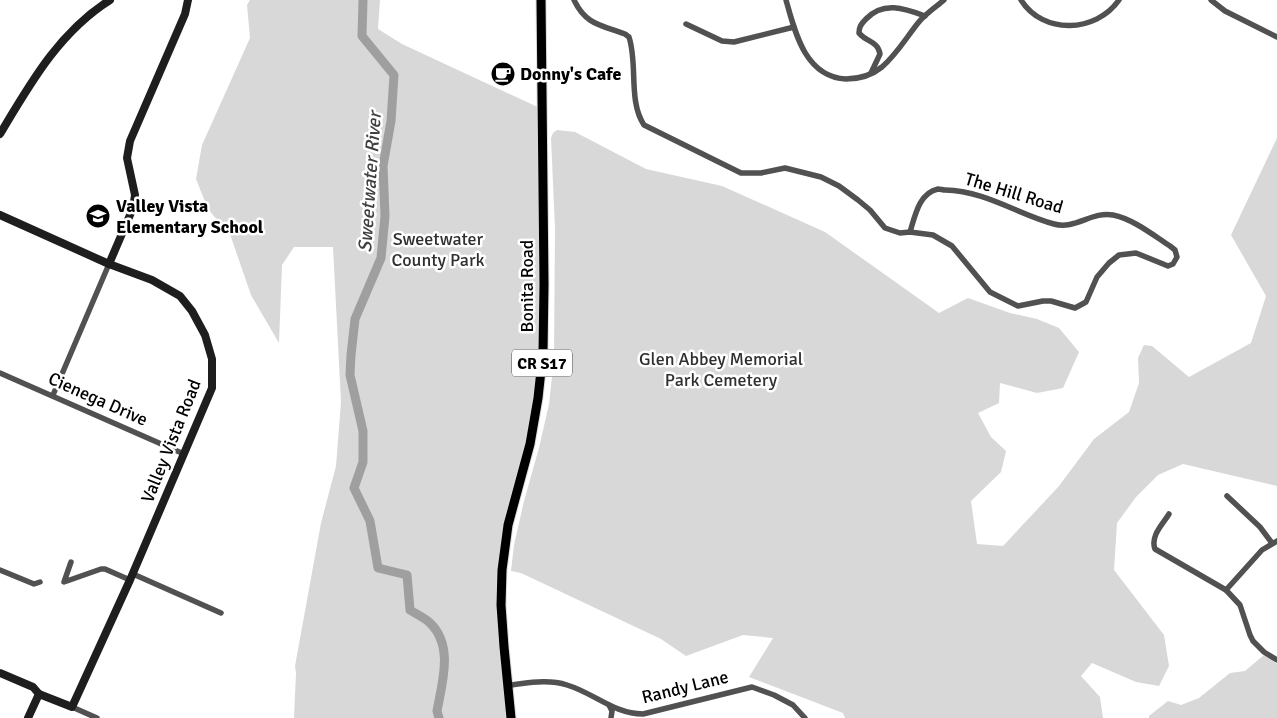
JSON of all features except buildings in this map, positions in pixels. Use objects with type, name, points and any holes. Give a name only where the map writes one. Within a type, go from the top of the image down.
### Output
[{"type":"main road","name":"Bonita Road","points":[[511,718],[502,613],[502,570],[508,525],[532,435],[543,352],[541,0]]},
{"type":"street","points":[[0,134],[32,81],[69,32],[89,14],[110,0]]},
{"type":"street","points":[[53,395],[133,208],[135,195],[127,158],[130,142],[185,14],[188,0]]},
{"type":"street","name":"The Hill Road","points":[[574,0],[580,13],[586,19],[629,37],[637,107],[640,120],[650,130],[741,174],[761,173],[785,168],[822,176],[858,200],[870,210],[885,228],[900,233],[910,232],[933,235],[952,246],[990,292],[1018,306],[1051,301],[1075,308],[1086,302],[1097,277],[1119,255],[1136,253],[1168,266],[1173,264],[1177,257],[1175,250],[1170,246],[1126,219],[1114,215],[1100,214],[1066,226],[1054,224],[991,199],[952,190],[938,189],[925,195],[917,209],[910,232]]},
{"type":"street","points":[[786,0],[794,27],[808,57],[821,70],[842,78],[854,78],[870,74],[880,68],[895,54],[917,24],[944,0]]},
{"type":"street","points":[[1021,0],[1031,12],[1041,19],[1059,25],[1072,26],[1098,19],[1109,12],[1119,0]]},
{"type":"street","points":[[1212,0],[1225,11],[1277,37]]},
{"type":"street","points":[[870,74],[878,59],[879,49],[859,33],[860,26],[869,16],[880,8],[887,7],[904,9],[925,16]]},
{"type":"street","points":[[686,24],[722,41],[734,42],[794,27]]},
{"type":"street","name":"Valley Vista Road","points":[[0,215],[109,264],[152,280],[180,296],[192,311],[206,335],[212,359],[212,388],[131,577],[72,707]]},
{"type":"street","name":"Cienega Drive","points":[[0,373],[184,454]]},
{"type":"street","points":[[1226,590],[1257,555],[1275,542],[1227,496]]},
{"type":"street","points":[[1169,514],[1154,537],[1155,549],[1226,590],[1240,605],[1253,641],[1264,652],[1277,660]]},
{"type":"street","points":[[71,562],[64,582],[106,569],[221,613]]},
{"type":"street","points":[[0,570],[34,584],[40,582]]},
{"type":"street","points":[[0,673],[33,687],[39,694],[97,718]]},
{"type":"street","name":"Randy Lane","points":[[509,685],[544,682],[566,684],[627,713],[643,714],[752,687],[774,695],[792,705],[805,718]]},
{"type":"street","points":[[28,718],[39,694]]},
{"type":"street","points":[[609,705],[612,710],[611,718]]},
{"type":"green space","name":"Sweetwater County Park","points":[[250,0],[380,0],[378,29],[402,44],[542,109],[542,363],[502,562],[511,718],[294,718],[295,666],[321,523],[336,466],[341,402],[333,247],[294,247],[282,265],[279,343],[251,295],[231,237],[208,209],[196,179],[202,145],[250,38],[247,5]]},
{"type":"green space","name":"Glen Abbey Memorial Park Cemetery","points":[[557,130],[575,132],[646,169],[722,186],[825,232],[939,313],[968,298],[1010,313],[1037,319],[1059,328],[1079,352],[1063,388],[1037,393],[1000,383],[999,403],[978,413],[991,437],[1006,451],[1001,472],[971,501],[977,544],[1003,546],[1059,486],[1094,439],[1129,412],[1139,383],[1138,358],[1144,345],[1152,346],[1189,377],[1251,343],[1266,296],[1231,235],[1277,138],[1277,486],[1183,464],[1158,475],[1136,497],[1117,523],[1114,570],[1164,635],[1169,666],[1159,686],[1136,682],[1092,663],[1081,676],[1100,697],[1103,718],[845,718],[843,713],[749,677],[773,638],[743,635],[686,656],[661,639],[521,573],[511,571],[514,545],[524,501],[549,404],[554,358],[555,228],[551,138]]},
{"type":"green space","points":[[1264,655],[1277,664],[1277,718],[1149,718],[1168,701],[1181,705],[1199,698],[1230,673],[1245,671]]},
{"type":"waterway","name":"Sweetwater River","points":[[363,0],[362,36],[394,75],[391,121],[383,166],[385,216],[381,258],[355,319],[351,355],[350,375],[363,431],[363,462],[354,488],[370,521],[378,568],[407,575],[410,610],[430,623],[442,643],[444,665],[437,711],[439,718]]},
{"type":"place","name":"Donny's Cafe","points":[[503,74]]},
{"type":"place","name":"Valley Vista Elementary School","points":[[98,216]]}]
